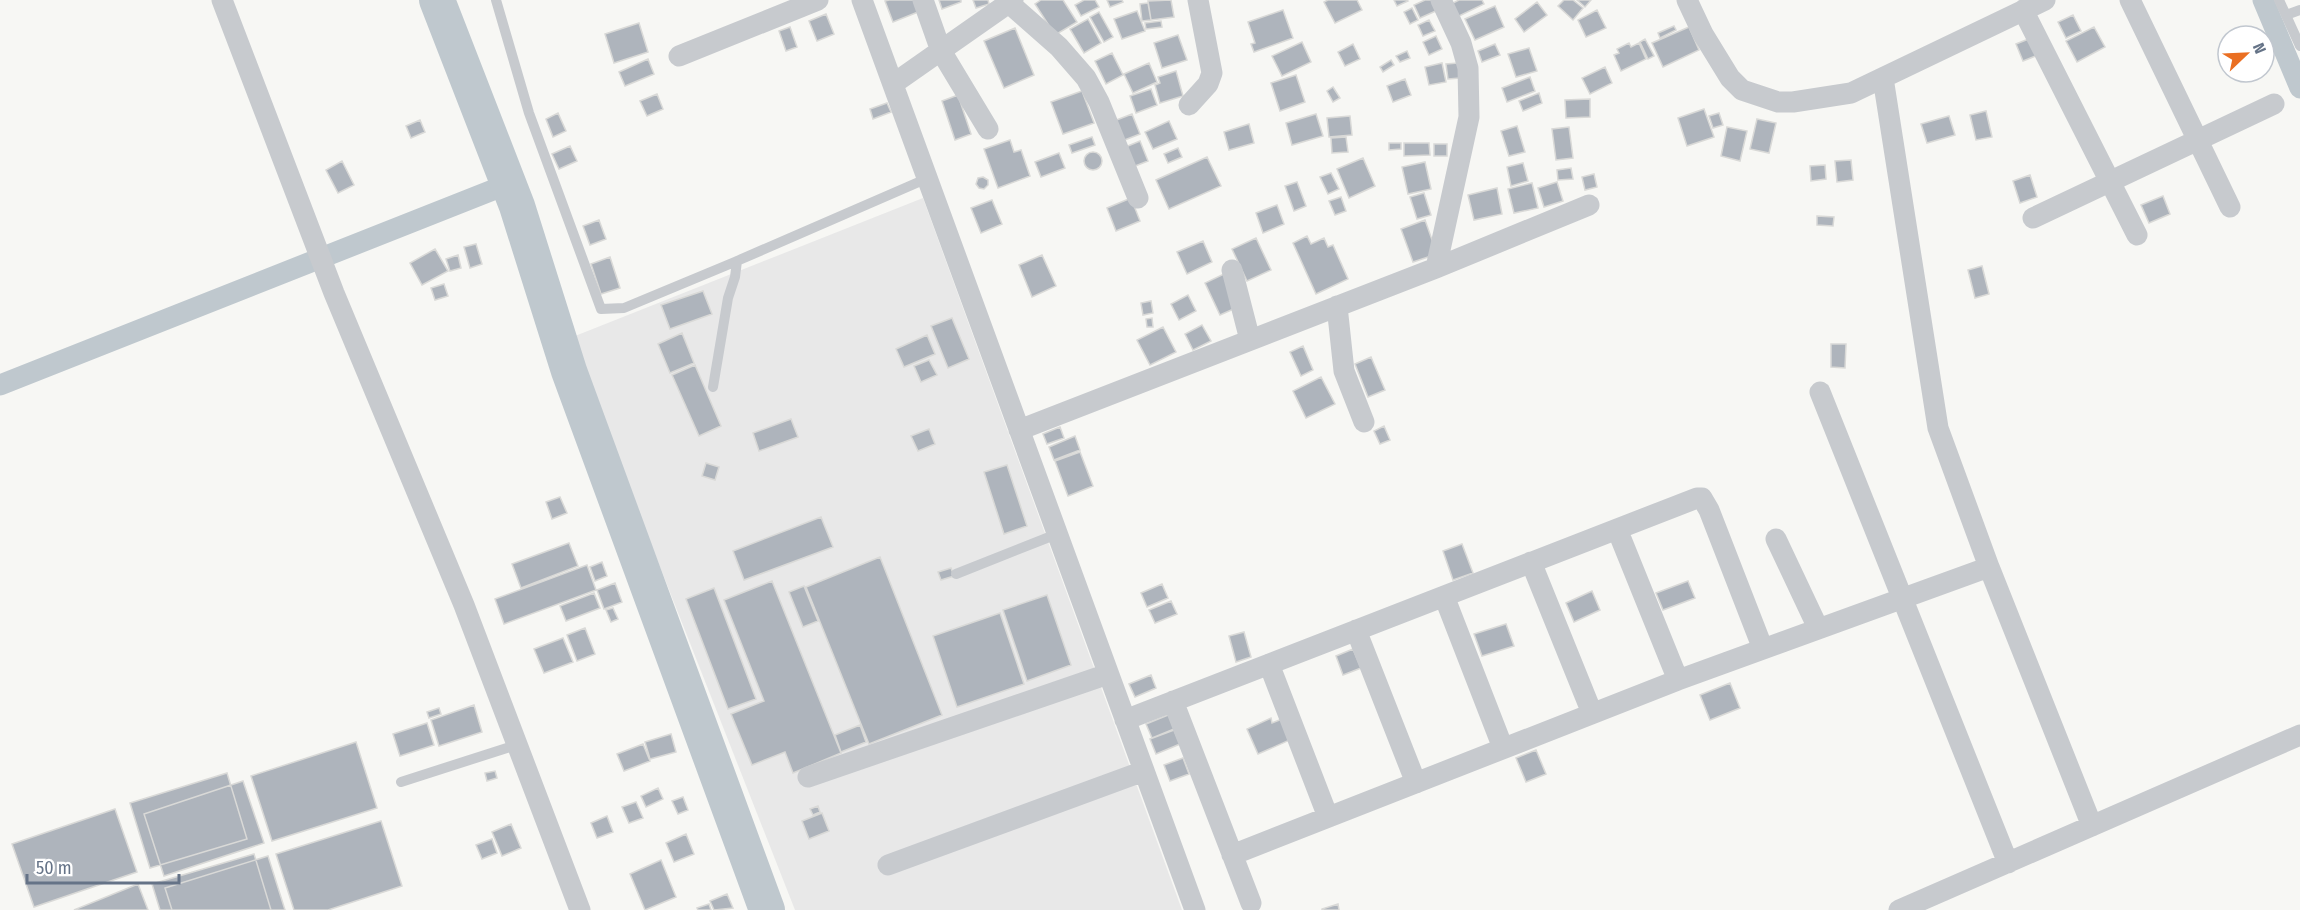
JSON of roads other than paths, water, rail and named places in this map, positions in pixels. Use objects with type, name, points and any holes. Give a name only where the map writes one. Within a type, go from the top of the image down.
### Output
[{"type":"street","points":[[222,0],[334,293],[464,604],[580,910]]},
{"type":"street","points":[[679,56],[818,0]]},
{"type":"street","points":[[862,0],[1195,910]]},
{"type":"street","points":[[923,0],[941,51],[988,129]]},
{"type":"street","points":[[1189,105],[1208,84],[1212,73],[1198,0]]},
{"type":"street","points":[[1436,268],[1469,117],[1468,68],[1461,43],[1441,0]]},
{"type":"street","points":[[1687,0],[1703,34],[1730,78],[1742,90],[1778,102],[1830,98],[1851,93],[2045,0]]},
{"type":"street","points":[[2130,0],[2230,207]]},
{"type":"street","points":[[893,84],[1011,1],[1059,47],[1086,78],[1099,102],[1138,198]]},
{"type":"street","points":[[2023,10],[2137,235]]},
{"type":"street","points":[[1883,78],[1938,428],[1989,567],[2092,826]]},
{"type":"street","points":[[2033,218],[2274,104]]},
{"type":"street","points":[[1019,430],[1436,268],[1589,205]]},
{"type":"street","points":[[1232,270],[1250,340]]},
{"type":"street","points":[[1337,306],[1344,371],[1364,422]]},
{"type":"street","points":[[1820,392],[2008,863]]},
{"type":"street","points":[[1125,720],[1702,498],[1709,510],[1763,649]]},
{"type":"street","points":[[1617,529],[1678,680]]},
{"type":"street","points":[[1776,539],[1818,628]]},
{"type":"street","points":[[1531,562],[1592,713]]},
{"type":"street","points":[[1232,855],[1678,680],[1989,567]]},
{"type":"street","points":[[1444,596],[1503,748]]},
{"type":"street","points":[[1356,630],[1416,783]]},
{"type":"street","points":[[1269,664],[1328,817]]},
{"type":"street","points":[[808,777],[1108,674]]},
{"type":"street","points":[[1173,701],[1251,903]]},
{"type":"street","points":[[1899,910],[2300,735]]},
{"type":"street","points":[[888,865],[1144,771]]},
{"type":"lane","points":[[496,0],[530,112],[601,309],[624,308],[928,178]]},
{"type":"lane","points":[[2279,0],[2300,46]]},
{"type":"lane","points":[[2286,15],[2300,10]]},
{"type":"lane","points":[[713,387],[728,298],[735,277],[737,261]]},
{"type":"lane","points":[[956,574],[1057,534]]},
{"type":"lane","points":[[401,782],[516,745]]},
{"type":"waterway","points":[[437,0],[517,206],[569,371],[767,910]]},
{"type":"waterway","points":[[2263,0],[2300,88]]},
{"type":"waterway","points":[[0,385],[508,184]]}]
